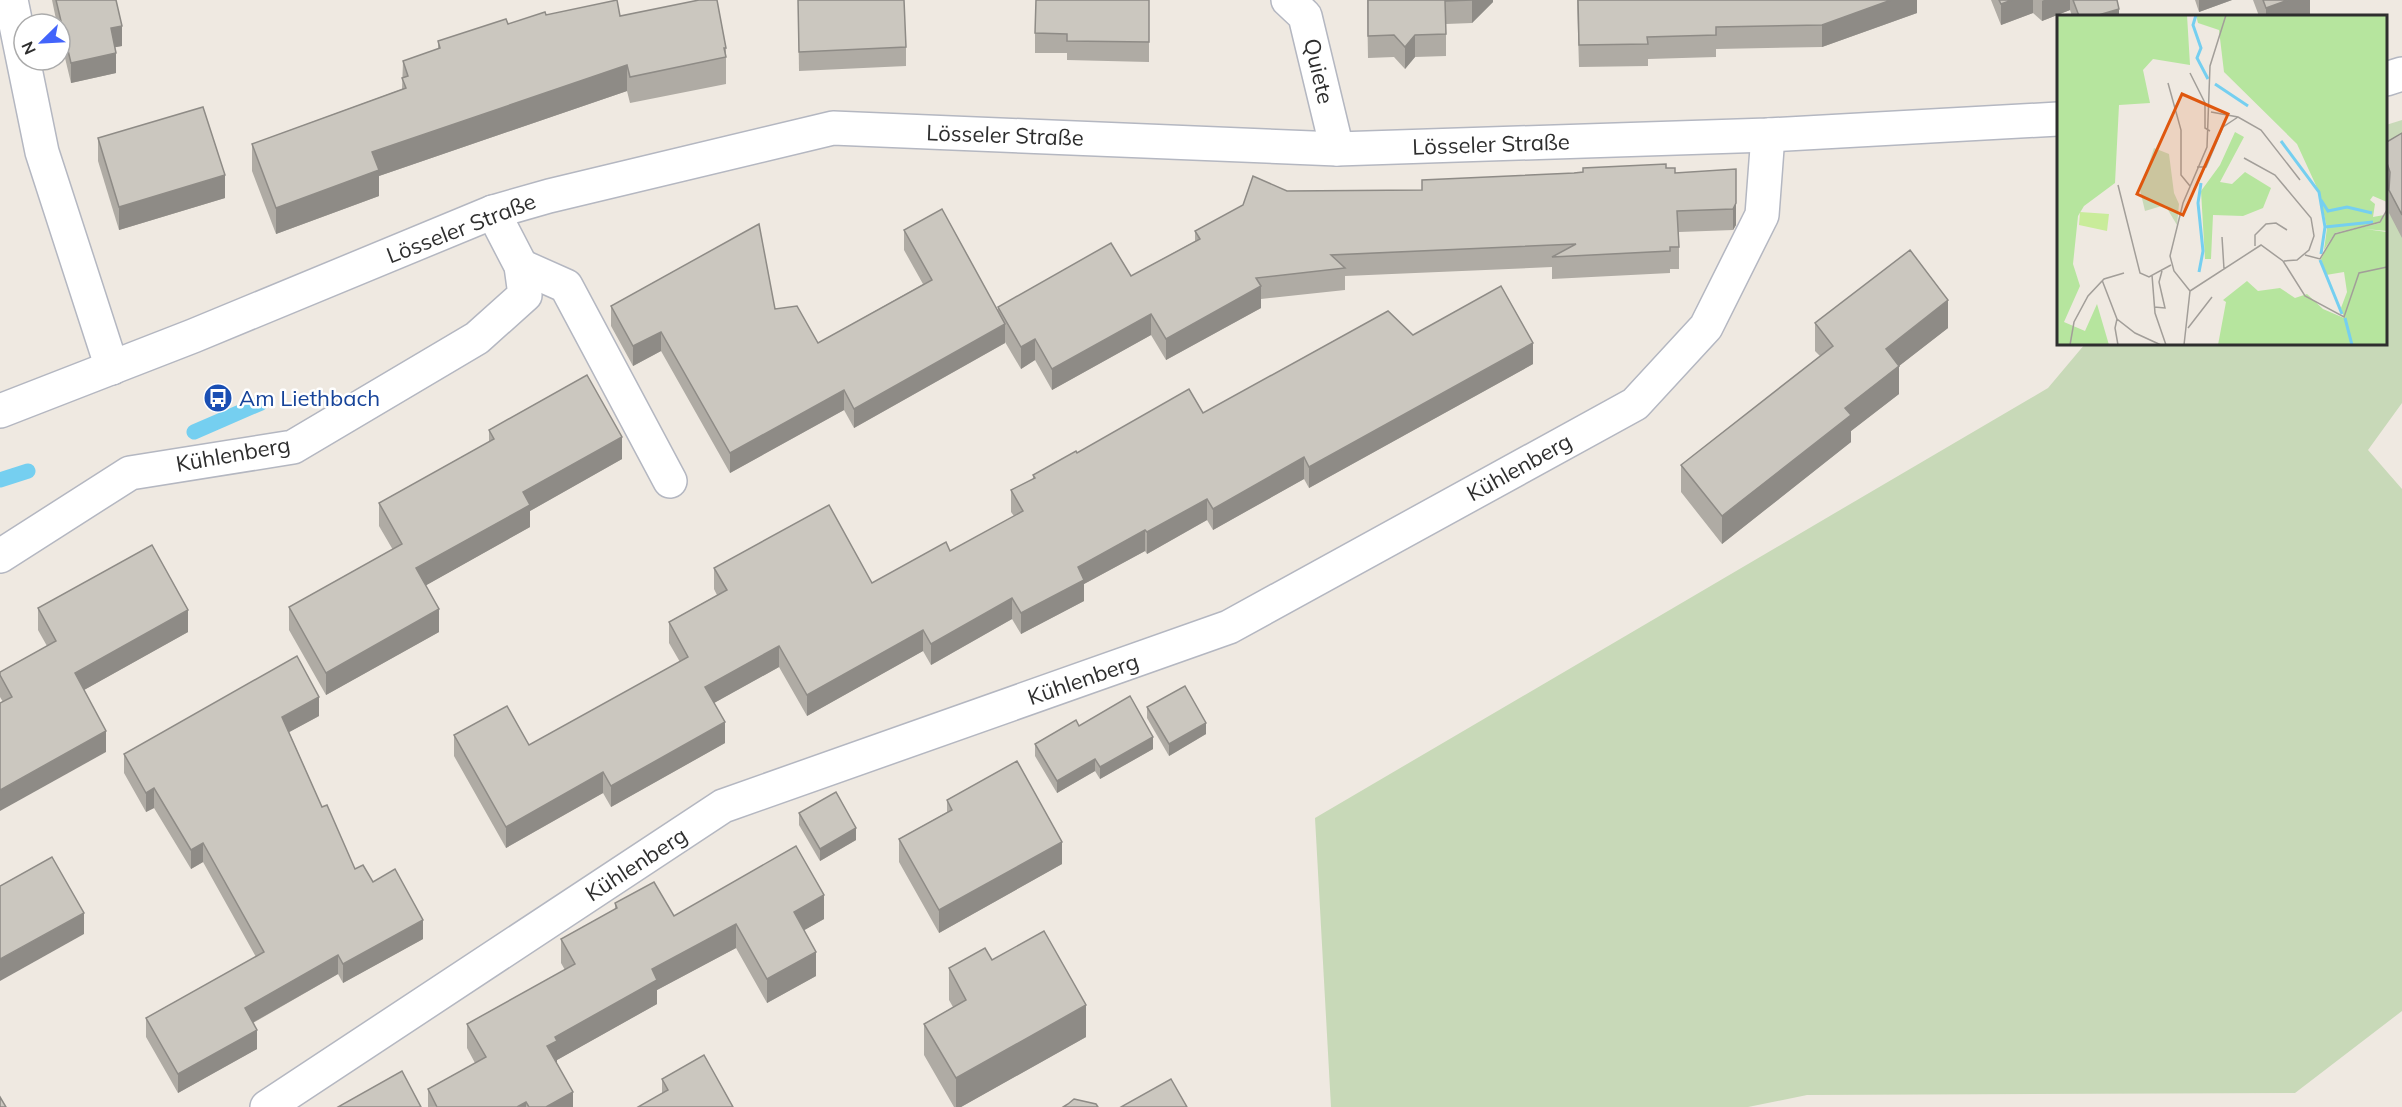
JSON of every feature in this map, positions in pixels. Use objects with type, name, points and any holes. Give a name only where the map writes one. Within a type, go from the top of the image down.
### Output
[{"type":"street","points":[[11,0],[42,152],[112,368]]},
{"type":"street","name":"Quiete","points":[[1288,0],[1305,16],[1337,149]]},
{"type":"street","points":[[2387,78],[2402,74]]},
{"type":"street","name":"Lösseler Straße","points":[[0,411],[112,368],[493,212],[560,193],[833,128],[1337,149],[1768,135],[2057,119]]},
{"type":"street","name":"Kühlenberg","points":[[267,1107],[723,806],[1229,627],[1635,404],[1706,327],[1762,215],[1768,135]]},
{"type":"street","name":"Kühlenberg","points":[[0,556],[130,472],[293,447],[477,339],[525,295],[521,266],[493,212]]},
{"type":"street","points":[[521,266],[566,286],[670,481]]},
{"type":"green space","points":[[2402,120],[2402,403],[2368,450],[2402,489],[2402,1011],[2295,1093],[1807,1095],[1748,1107],[1331,1107],[1315,818],[2048,388],[2084,345],[2387,345],[2387,125]]},
{"type":"building","points":[[56,0],[116,0],[122,26],[111,28],[116,53],[72,63],[72,12],[59,12]]},
{"type":"building","points":[[617,0],[620,16],[699,0],[717,0],[726,57],[630,77],[627,65],[372,152],[379,170],[276,208],[252,144],[406,88],[402,78],[408,76],[403,61],[440,48],[438,41],[506,19],[508,24],[545,12],[546,15]]},
{"type":"building","points":[[798,0],[904,0],[906,47],[799,52]]},
{"type":"building","points":[[1036,0],[1149,0],[1149,42],[1067,41],[1067,34],[1035,33]]},
{"type":"building","points":[[1368,0],[1472,0],[1445,1],[1446,34],[1415,35],[1405,47],[1394,35],[1368,36]]},
{"type":"building","points":[[1578,0],[1891,0],[1822,25],[1716,27],[1716,35],[1647,37],[1648,44],[1579,45]]},
{"type":"building","points":[[1999,0],[2012,0],[2001,4]]},
{"type":"building","points":[[2073,0],[2117,0],[2119,9],[2098,15],[2079,15]]},
{"type":"building","points":[[2263,0],[2288,0],[2266,8]]},
{"type":"building","points":[[203,107],[225,175],[119,207],[98,138]]},
{"type":"building","points":[[2402,133],[2402,215],[2389,190],[2387,142]]},
{"type":"building","points":[[1666,164],[1666,168],[1675,168],[1675,173],[1736,169],[1736,203],[1733,209],[1677,211],[1679,247],[1670,247],[1670,251],[1552,257],[1576,244],[1331,255],[1345,268],[1256,278],[1261,286],[1166,339],[1151,314],[1052,369],[1035,339],[1021,347],[998,307],[1111,243],[1131,276],[1200,239],[1195,231],[1243,205],[1253,176],[1287,191],[1422,190],[1422,180],[1574,173],[1583,172],[1583,168]]},
{"type":"building","points":[[942,209],[1005,324],[854,409],[844,390],[730,453],[661,332],[633,346],[611,306],[759,224],[775,309],[797,306],[818,343],[932,280],[904,230]]},
{"type":"building","points":[[1910,250],[1948,300],[1886,349],[1899,366],[1845,408],[1851,415],[1722,516],[1681,465],[1833,346],[1815,323]]},
{"type":"building","points":[[1501,286],[1533,343],[1309,467],[1304,457],[1213,509],[1207,499],[1147,532],[1145,530],[1078,567],[1084,580],[1021,613],[1012,598],[931,644],[923,630],[807,695],[779,646],[705,687],[725,722],[611,786],[603,772],[506,827],[454,735],[507,706],[529,745],[688,657],[669,622],[727,590],[714,568],[829,505],[872,583],[946,542],[950,551],[1023,511],[1011,490],[1035,478],[1033,475],[1076,451],[1077,453],[1189,389],[1203,413],[1388,311],[1413,335]]},
{"type":"building","points":[[587,375],[622,437],[523,492],[530,505],[416,568],[439,609],[326,673],[289,607],[402,544],[379,503],[494,439],[489,430]]},
{"type":"building","points":[[152,545],[188,610],[75,673],[106,731],[0,790],[0,703],[12,697],[0,672],[56,641],[38,608]]},
{"type":"building","points":[[297,656],[319,697],[282,717],[322,807],[327,805],[355,869],[363,865],[373,882],[395,869],[423,920],[343,964],[338,955],[245,1008],[257,1030],[178,1074],[146,1018],[264,952],[203,843],[191,850],[154,788],[146,793],[124,754]]},
{"type":"building","points":[[1185,686],[1206,723],[1169,744],[1147,707]]},
{"type":"building","points":[[1130,696],[1153,737],[1100,767],[1095,759],[1057,781],[1035,744],[1076,720],[1079,726]]},
{"type":"building","points":[[1017,761],[1062,842],[939,910],[899,839],[952,810],[947,800]]},
{"type":"building","points":[[836,792],[856,828],[820,849],[799,813]]},
{"type":"building","points":[[796,846],[824,895],[794,912],[816,952],[767,979],[736,924],[652,969],[657,980],[555,1037],[557,1041],[547,1046],[573,1092],[546,1107],[529,1107],[526,1102],[517,1107],[437,1107],[428,1089],[486,1057],[467,1024],[575,964],[561,939],[617,908],[615,903],[654,882],[674,916]]},
{"type":"building","points":[[52,857],[84,913],[0,959],[0,886]]},
{"type":"building","points":[[1044,931],[1086,1005],[956,1078],[924,1024],[966,1000],[949,968],[985,948],[992,960]]},
{"type":"building","points":[[704,1055],[733,1107],[638,1107],[668,1090],[662,1079]]},
{"type":"building","points":[[402,1071],[421,1107],[338,1107]]},
{"type":"building","points":[[1171,1079],[1187,1107],[1121,1107]]},
{"type":"building","points":[[0,1097],[6,1107],[0,1107]]},
{"type":"building","points":[[1074,1099],[1096,1104],[1098,1107],[1063,1107]]},
{"type":"waterway","points":[[194,432],[261,403]]},
{"type":"waterway","points":[[0,480],[28,471]]},
{"type":"place","name":"Am Liethbach","points":[[218,398]]}]
